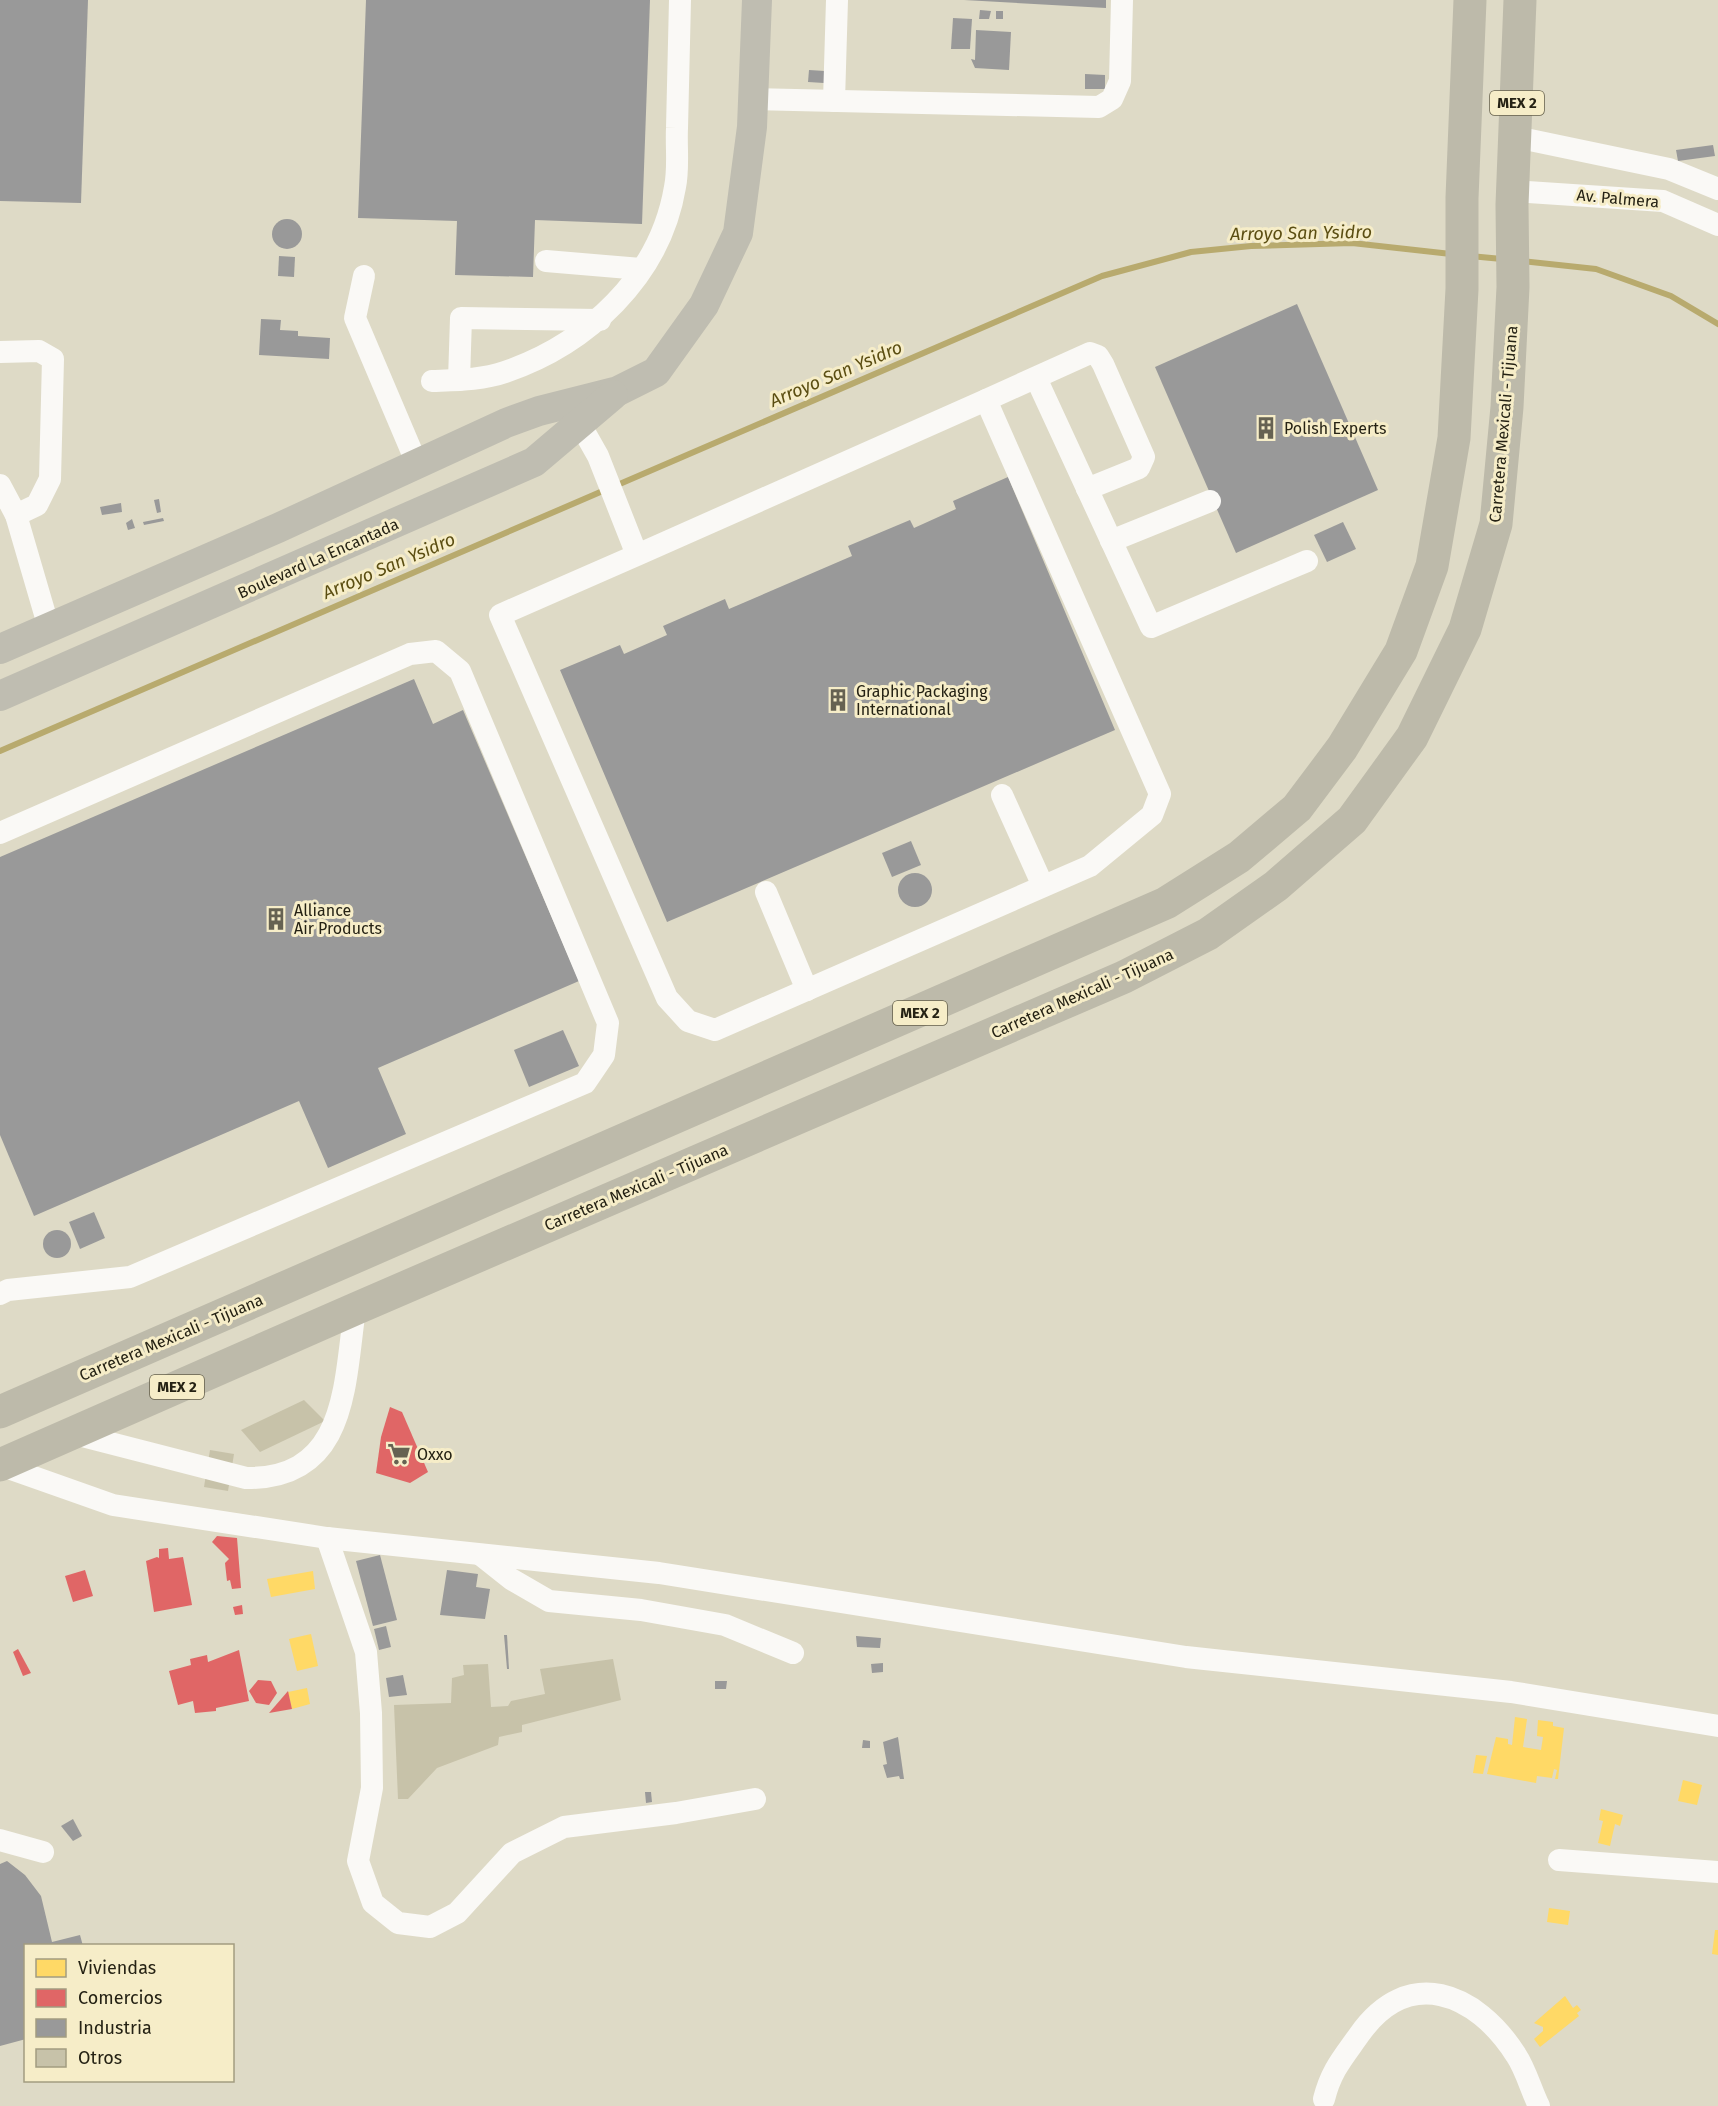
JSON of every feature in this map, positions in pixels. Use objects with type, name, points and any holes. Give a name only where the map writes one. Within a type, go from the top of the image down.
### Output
[{"type":"highway","name":"Carretera Mexicali - Tijuana","points":[[0,1412],[1068,948],[1166,903],[1239,857],[1297,808],[1342,748],[1401,651],[1432,566],[1452,450],[1462,290],[1462,198],[1470,0]]},
{"type":"highway","name":"Carretera Mexicali - Tijuana","points":[[0,1465],[1124,977],[1208,934],[1276,886],[1352,820],[1412,736],[1464,629],[1496,524],[1507,407],[1513,287],[1513,198],[1520,0]]},
{"type":"main road","name":"Boulevard La Encantada","points":[[0,649],[278,528],[506,423],[575,413],[656,372],[705,305],[738,233],[753,99],[757,0]]},
{"type":"main road","name":"Boulevard La Encantada","points":[[0,696],[534,462],[575,413]]},
{"type":"street","points":[[432,381],[459,380],[503,373],[565,345],[600,320],[621,297],[641,269],[659,239],[675,187],[680,0]]},
{"type":"street","points":[[834,101],[837,0]]},
{"type":"street","points":[[753,99],[1099,107],[1112,99],[1120,81],[1122,0]]},
{"type":"street","name":"Av. Palmera","points":[[1516,137],[1669,169],[1718,189]]},
{"type":"street","points":[[1663,201],[1674,190],[1675,181],[1669,169]]},
{"type":"street","name":"Av. Palmera","points":[[1513,198],[1663,201],[1718,225]]},
{"type":"street","points":[[546,261],[641,269]]},
{"type":"street","points":[[364,276],[355,318],[417,464]]},
{"type":"street","points":[[459,380],[461,318],[600,320]]},
{"type":"street","points":[[0,352],[39,351],[53,358],[50,479],[38,505],[16,514]]},
{"type":"street","points":[[986,400],[1160,794],[1152,815],[1090,866],[715,1030],[688,1021],[667,998],[500,615],[1090,353],[1098,356],[1103,364],[1144,457],[1139,468],[1087,489]]},
{"type":"street","points":[[1036,378],[1151,627],[1307,561]]},
{"type":"street","points":[[575,413],[598,456],[637,555]]},
{"type":"street","points":[[0,485],[16,514],[49,628]]},
{"type":"street","points":[[1111,541],[1210,501]]},
{"type":"street","points":[[0,833],[410,654],[436,651],[460,671],[608,1023],[604,1055],[585,1083],[130,1277],[3,1285]]},
{"type":"street","points":[[1002,795],[1043,886]]},
{"type":"street","points":[[766,892],[807,990]]},
{"type":"street","points":[[71,1433],[246,1478],[266,1478],[286,1473],[319,1451],[330,1436],[342,1405],[355,1309]]},
{"type":"street","points":[[0,1465],[113,1505],[327,1538],[658,1573],[1186,1657],[1384,1681],[1511,1692],[1718,1726]]},
{"type":"street","points":[[327,1538],[366,1652],[371,1713],[372,1788],[358,1861],[373,1903],[398,1923],[430,1927],[457,1913],[512,1853],[564,1827],[676,1813],[755,1799]]},
{"type":"street","points":[[482,1556],[511,1579],[549,1601],[641,1610],[725,1625],[793,1653]]},
{"type":"street","points":[[0,1840],[43,1852]]},
{"type":"street","points":[[1559,1860],[1718,1872]]},
{"type":"street","points":[[1324,2104],[1330,2076],[1363,2029],[1384,2006],[1415,1992],[1448,1998],[1469,2005],[1494,2026],[1517,2057],[1539,2106]]},
{"type":"building: Viviendas","points":[[313,1571],[315,1589],[271,1597],[267,1579]]},
{"type":"building: Viviendas","points":[[311,1634],[318,1666],[297,1671],[289,1639]]},
{"type":"building: Viviendas","points":[[307,1688],[310,1704],[292,1709],[288,1692]]},
{"type":"building: Viviendas","points":[[1515,1717],[1527,1719],[1523,1747],[1541,1750],[1543,1737],[1537,1736],[1538,1720],[1553,1722],[1553,1726],[1564,1728],[1558,1779],[1555,1779],[1557,1770],[1554,1769],[1552,1778],[1537,1776],[1536,1783],[1487,1774],[1496,1737],[1508,1739],[1508,1744],[1512,1745]]},
{"type":"building: Viviendas","points":[[1476,1755],[1487,1756],[1483,1774],[1473,1773]]},
{"type":"building: Viviendas","points":[[1683,1780],[1702,1785],[1697,1805],[1678,1801]]},
{"type":"building: Viviendas","points":[[1601,1809],[1623,1815],[1620,1826],[1615,1824],[1610,1846],[1598,1843],[1603,1821],[1599,1820]]},
{"type":"building: Viviendas","points":[[1549,1908],[1570,1911],[1568,1925],[1547,1922]]},
{"type":"building: Viviendas","points":[[1715,1930],[1718,1930],[1718,1955],[1712,1954]]},
{"type":"building: Viviendas","points":[[1565,1996],[1573,2008],[1577,2005],[1581,2010],[1577,2013],[1579,2016],[1540,2047],[1534,2039],[1543,2031],[1543,2027],[1534,2023]]},
{"type":"building: Comercios","name":"Oxxo","points":[[390,1407],[402,1412],[428,1472],[410,1483],[376,1473],[381,1437]]},
{"type":"building: Comercios","points":[[217,1536],[237,1538],[241,1588],[232,1589],[230,1580],[227,1581],[225,1563],[229,1559],[212,1542]]},
{"type":"building: Comercios","points":[[168,1548],[169,1559],[183,1557],[192,1605],[154,1612],[146,1561],[159,1558],[159,1549]]},
{"type":"building: Comercios","points":[[85,1570],[93,1596],[73,1602],[65,1576]]},
{"type":"building: Comercios","points":[[242,1605],[243,1614],[235,1615],[233,1607]]},
{"type":"building: Comercios","points":[[18,1649],[31,1673],[23,1676],[13,1652]]},
{"type":"building: Comercios","points":[[239,1650],[249,1701],[216,1708],[216,1711],[195,1713],[193,1701],[178,1705],[169,1671],[191,1665],[190,1659],[207,1655],[208,1662]]},
{"type":"building: Comercios","points":[[258,1680],[271,1681],[277,1693],[269,1705],[256,1703],[249,1691]]},
{"type":"building: Comercios","points":[[288,1691],[292,1709],[269,1713]]},
{"type":"building: Industria","points":[[0,0],[88,0],[81,203],[0,201]]},
{"type":"building: Industria","points":[[366,0],[650,0],[642,224],[535,220],[533,277],[455,275],[457,221],[358,218]]},
{"type":"building: Industria","points":[[964,0],[1106,0],[1106,8]]},
{"type":"building: Industria","points":[[980,10],[991,11],[989,19],[979,19]]},
{"type":"building: Industria","points":[[996,11],[1003,11],[1003,19],[996,19]]},
{"type":"building: Industria","points":[[953,18],[972,19],[970,49],[951,49]]},
{"type":"building: Industria","points":[[976,30],[1011,32],[1009,70],[975,68],[971,59],[975,60]]},
{"type":"building: Industria","points":[[809,70],[825,71],[824,83],[808,82]]},
{"type":"building: Industria","points":[[1085,74],[1105,75],[1105,89],[1085,89]]},
{"type":"building: Industria","points":[[1713,145],[1715,156],[1678,161],[1676,150]]},
{"type":"building: Industria","points":[[287,219],[298,223],[302,234],[298,245],[287,249],[276,245],[272,234],[276,223]]},
{"type":"building: Industria","points":[[279,256],[295,257],[294,277],[278,276]]},
{"type":"building: Industria","name":"Polish Experts","points":[[1297,304],[1378,490],[1236,553],[1155,367]]},
{"type":"building: Industria","points":[[261,319],[281,320],[280,330],[298,331],[298,336],[330,338],[329,359],[259,355]]},
{"type":"building: Industria","name":"Graphic Packaging International","points":[[1008,477],[1115,730],[667,922],[560,670],[620,645],[624,654],[667,635],[663,626],[725,599],[729,609],[852,556],[848,546],[910,520],[914,528],[956,509],[953,501]]},
{"type":"building: Industria","points":[[159,499],[161,512],[157,513],[154,500]]},
{"type":"building: Industria","points":[[121,503],[122,512],[102,515],[100,507]]},
{"type":"building: Industria","points":[[163,518],[164,521],[144,525],[143,522]]},
{"type":"building: Industria","points":[[132,519],[135,528],[128,530],[126,523]]},
{"type":"building: Industria","points":[[1343,522],[1356,549],[1327,562],[1314,535]]},
{"type":"building: Industria","name":"Alliance Air Products","points":[[414,679],[433,724],[463,710],[579,981],[378,1068],[406,1134],[328,1168],[299,1101],[34,1216],[0,1135],[0,857]]},
{"type":"building: Industria","points":[[911,841],[921,865],[892,877],[882,853]]},
{"type":"building: Industria","points":[[915,873],[927,878],[932,890],[927,902],[915,907],[903,902],[898,890],[903,878]]},
{"type":"building: Industria","points":[[563,1030],[579,1066],[529,1087],[514,1050]]},
{"type":"building: Industria","points":[[94,1212],[105,1238],[80,1249],[69,1222]]},
{"type":"building: Industria","points":[[57,1230],[67,1234],[71,1244],[67,1254],[57,1258],[47,1254],[43,1244],[47,1234]]},
{"type":"building: Industria","points":[[380,1555],[397,1620],[373,1626],[356,1561]]},
{"type":"building: Industria","points":[[447,1570],[478,1574],[476,1587],[490,1589],[485,1619],[440,1615]]},
{"type":"building: Industria","points":[[386,1626],[391,1647],[379,1650],[374,1629]]},
{"type":"building: Industria","points":[[504,1635],[507,1635],[509,1669],[507,1669]]},
{"type":"building: Industria","points":[[856,1636],[881,1638],[880,1648],[857,1647]]},
{"type":"building: Industria","points":[[883,1663],[883,1672],[872,1673],[871,1664]]},
{"type":"building: Industria","points":[[403,1675],[407,1695],[389,1697],[386,1678]]},
{"type":"building: Industria","points":[[715,1681],[727,1681],[726,1689],[715,1689]]},
{"type":"building: Industria","points":[[898,1737],[904,1779],[900,1779],[899,1776],[887,1778],[883,1765],[887,1764],[883,1742]]},
{"type":"building: Industria","points":[[863,1740],[870,1741],[870,1748],[862,1748]]},
{"type":"building: Industria","points":[[645,1792],[651,1792],[652,1802],[646,1803]]},
{"type":"building: Industria","points":[[73,1819],[82,1836],[73,1841],[61,1826]]},
{"type":"building: Industria","points":[[7,1861],[25,1875],[41,1896],[52,1942],[80,1935],[82,1944],[24,1944],[24,2040],[0,2046],[0,1864]]},
{"type":"building: Otros","points":[[304,1400],[325,1421],[260,1452],[241,1430]]},
{"type":"building: Otros","points":[[210,1450],[234,1454],[228,1491],[204,1487]]},
{"type":"building: Otros","points":[[613,1659],[621,1700],[522,1725],[522,1732],[499,1737],[498,1745],[437,1768],[408,1799],[398,1799],[394,1705],[451,1703],[452,1678],[464,1675],[463,1665],[488,1664],[491,1707],[508,1706],[511,1701],[545,1694],[540,1669]]},
{"type":"waterway","name":"Arroyo San Ysidro","points":[[615,486],[1102,276],[1191,252],[1251,246],[1352,243],[1451,254]]},
{"type":"waterway","name":"Arroyo San Ysidro","points":[[1470,256],[1502,259]]},
{"type":"waterway","name":"Arroyo San Ysidro","points":[[1521,261],[1596,269],[1671,296],[1718,324]]},
{"type":"waterway","name":"Arroyo San Ysidro","points":[[0,751],[605,490]]},
{"type":"place","name":"Polish Experts","points":[[1266,428]]},
{"type":"place","name":"Graphic Packaging International","points":[[838,700]]},
{"type":"place","name":"Alliance Air Products","points":[[276,919]]},
{"type":"place","name":"Oxxo","points":[[399,1454]]}]
